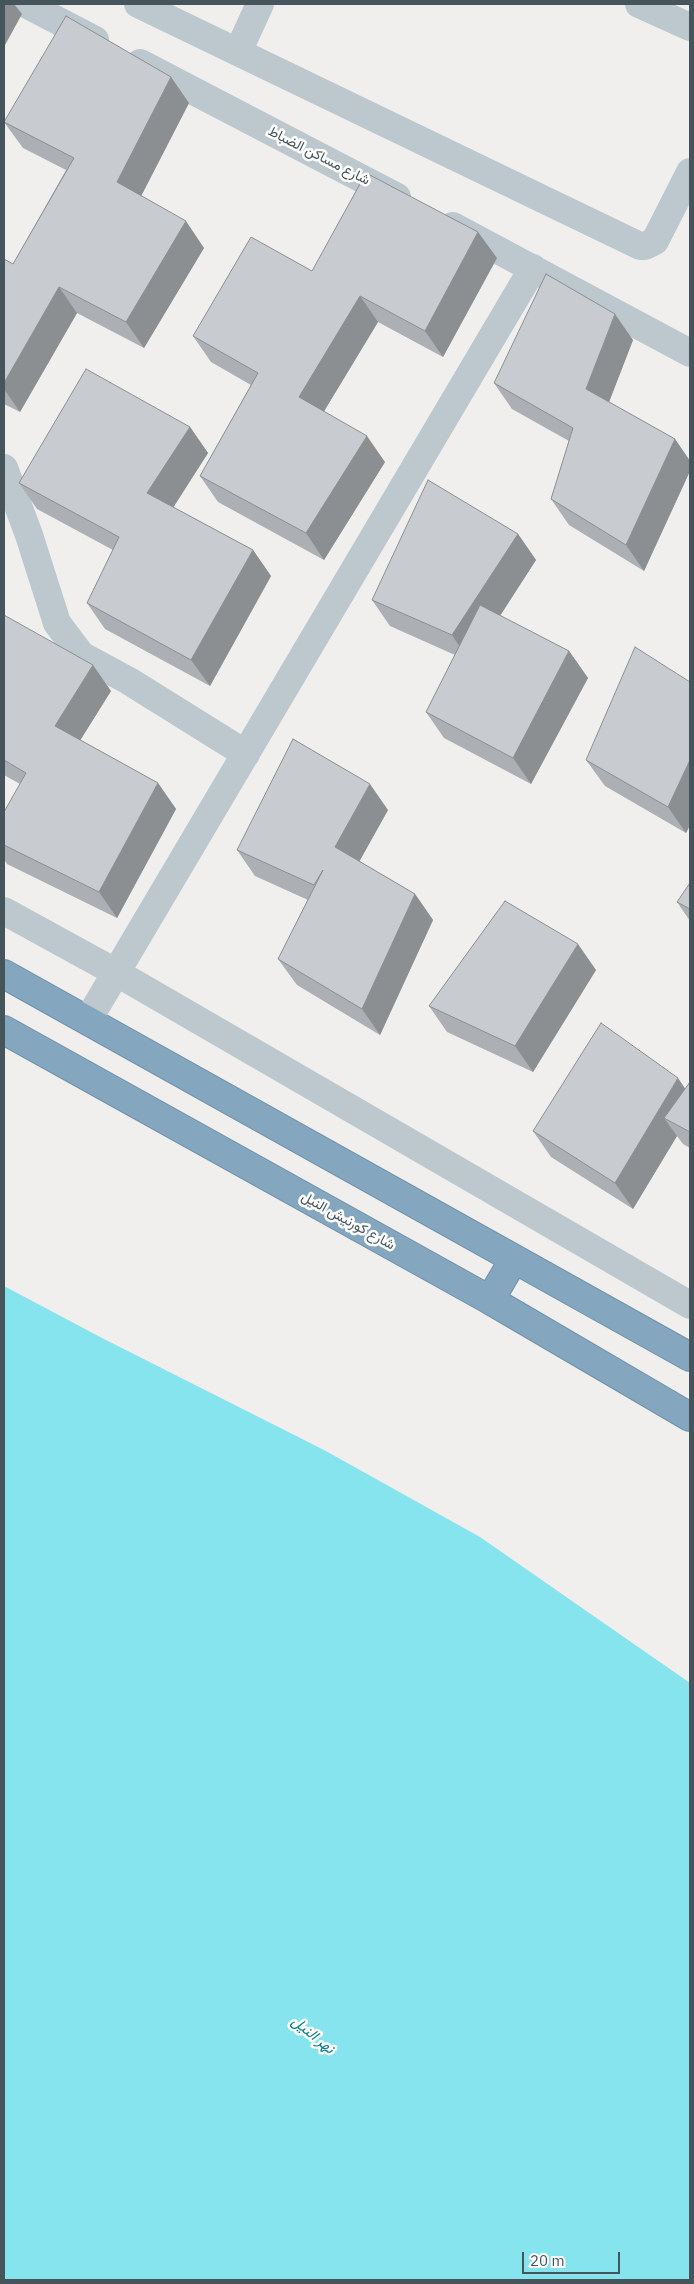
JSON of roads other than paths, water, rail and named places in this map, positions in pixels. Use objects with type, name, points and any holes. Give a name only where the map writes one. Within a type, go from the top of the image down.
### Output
[{"type":"highway","points":[[4,974],[690,1357]]},
{"type":"highway","name":"شارع كورنيش النيل","points":[[4,1030],[490,1300],[690,1417]]},
{"type":"highway","points":[[490,1300],[514,1259]]},
{"type":"street","name":"شارع مساكن الضباط","points":[[26,4],[533,268],[690,353]]},
{"type":"street","points":[[138,4],[640,246],[651,244],[655,241],[690,172]]},
{"type":"street","points":[[238,52],[260,4]]},
{"type":"street","points":[[639,4],[688,21]]},
{"type":"street","points":[[88,1020],[533,268]]},
{"type":"street","points":[[4,468],[29,535],[57,623],[82,656],[129,681],[246,754]]},
{"type":"street","points":[[4,911],[117,973],[690,1305]]},
{"type":"water","name":"نهر النيل","points":[[4,1286],[102,1338],[324,1450],[480,1537],[690,1683],[690,2280],[4,2280]]}]
